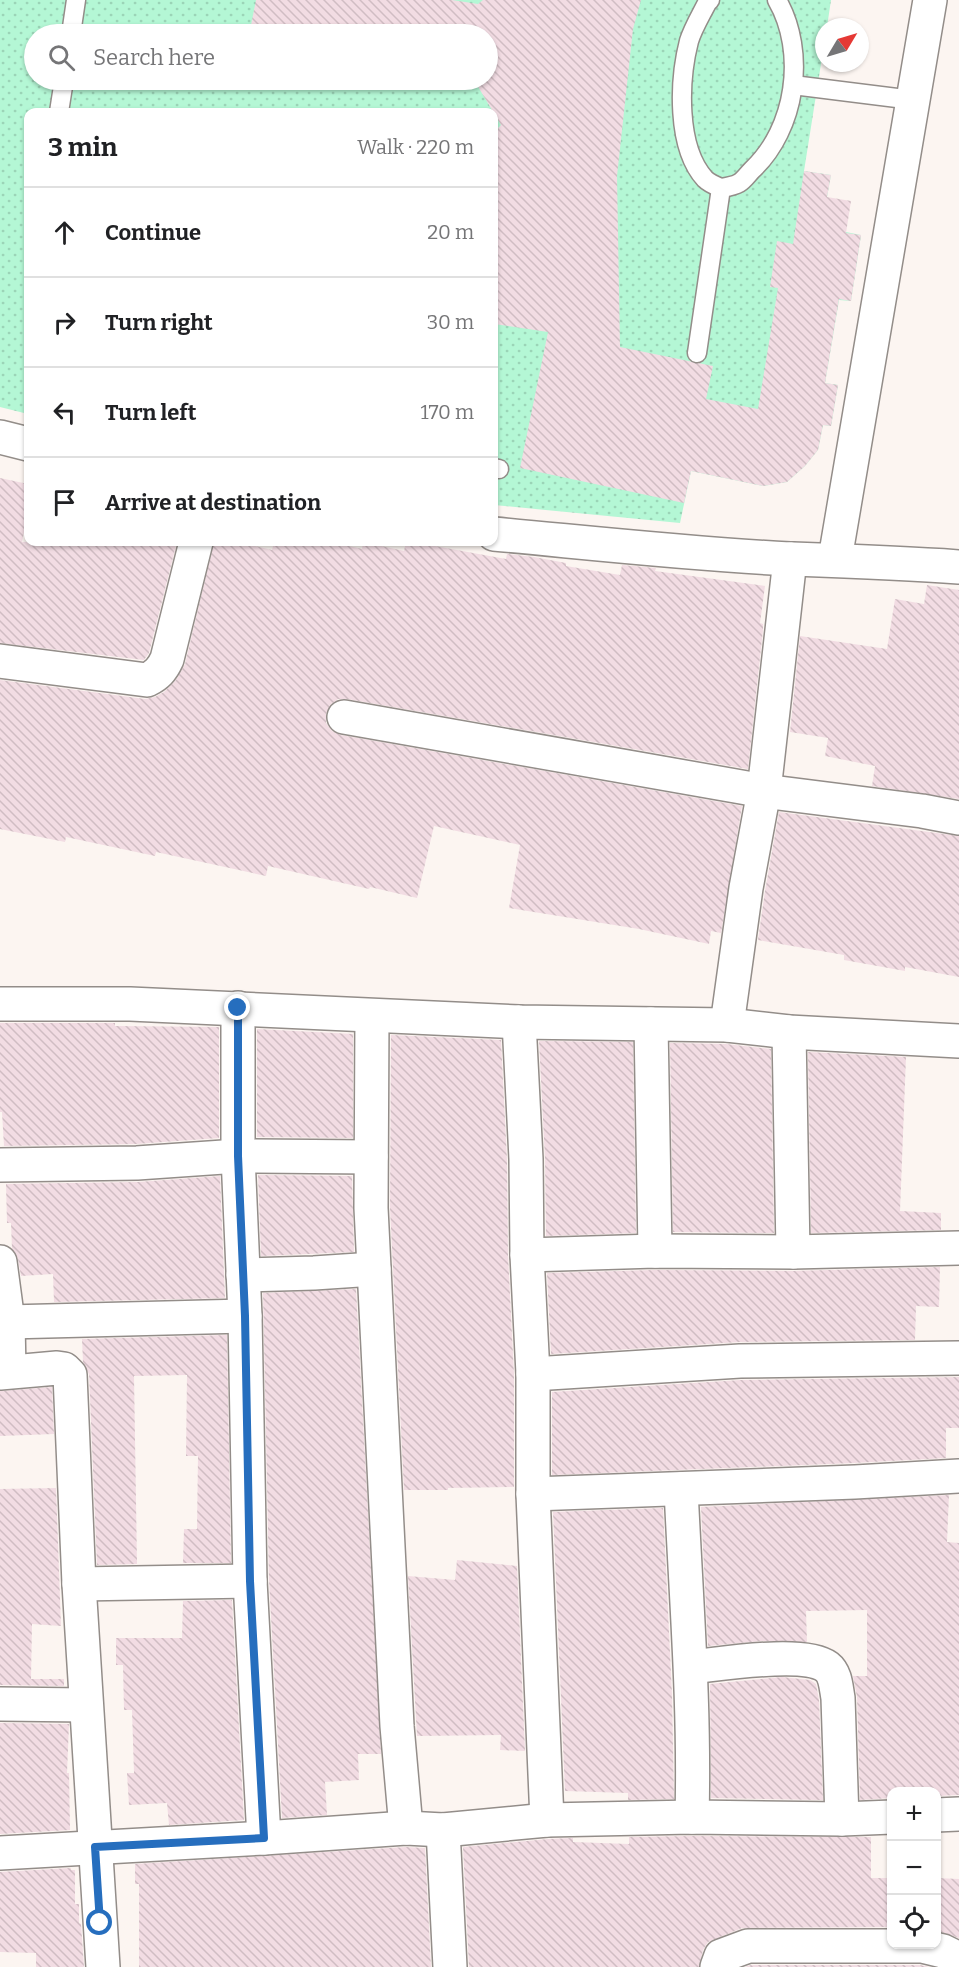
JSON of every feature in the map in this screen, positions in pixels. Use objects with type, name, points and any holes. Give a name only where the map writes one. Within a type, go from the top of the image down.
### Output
[{"type":"street","points":[[835,559],[930,0]]},
{"type":"street","points":[[0,437],[24,443]]},
{"type":"street","points":[[498,534],[790,559],[835,559],[959,567]]},
{"type":"street","points":[[0,661],[147,680],[156,675],[163,668],[167,659],[195,546]]},
{"type":"street","points":[[726,1026],[746,888],[764,791],[790,559]]},
{"type":"street","points":[[344,717],[764,791],[959,818]]},
{"type":"street","points":[[0,1004],[130,1004],[519,1022],[726,1026],[789,1032],[959,1041]]},
{"type":"street","points":[[238,1008],[238,1156],[245,1316],[250,1581],[264,1838]]},
{"type":"street","points":[[372,1016],[371,1208],[398,1726],[406,1828]]},
{"type":"street","points":[[519,1022],[533,1374],[533,1494],[547,1820]]},
{"type":"street","points":[[651,1024],[655,1251]]},
{"type":"street","points":[[789,1032],[793,1252]]},
{"type":"street","points":[[0,1165],[137,1163],[238,1156],[371,1157]]},
{"type":"street","points":[[527,1255],[655,1251],[793,1252],[959,1248]]},
{"type":"street","points":[[0,1262],[8,1322],[4,1372],[57,1368],[64,1369],[70,1376],[79,1584],[103,1967]]},
{"type":"street","points":[[243,1275],[374,1269]]},
{"type":"street","points":[[8,1322],[245,1316]]},
{"type":"street","points":[[533,1374],[740,1361],[959,1358]]},
{"type":"street","points":[[533,1494],[959,1476]]},
{"type":"street","points":[[681,1489],[694,1756],[692,1816]]},
{"type":"street","points":[[79,1584],[250,1581]]},
{"type":"street","points":[[691,1667],[794,1658],[815,1662],[828,1668],[835,1679],[838,1698],[842,1819]]},
{"type":"street","points":[[0,1704],[86,1705]]},
{"type":"street","points":[[941,1815],[959,1814]]},
{"type":"street","points":[[0,1853],[406,1828],[443,1830],[547,1820],[692,1816],[842,1819],[887,1817]]},
{"type":"street","points":[[443,1830],[450,1967]]},
{"type":"street","points":[[717,1967],[721,1956],[748,1946],[922,1946],[943,1951],[959,1959]]},
{"type":"lane","points":[[72,24],[76,0]]},
{"type":"lane","points":[[710,0],[690,39],[683,72],[684,136],[691,155],[706,180],[721,188],[739,183],[764,160],[782,129],[793,85],[792,36],[777,0]]},
{"type":"lane","points":[[793,85],[913,100]]},
{"type":"lane","points":[[60,108],[62,90]]},
{"type":"lane","points":[[697,352],[721,188]]},
{"type":"green space","points":[[0,0],[831,0],[828,18],[815,18],[815,72],[820,72],[804,171],[831,175],[827,197],[846,232],[861,235],[851,301],[839,300],[825,383],[838,385],[831,426],[823,425],[818,450],[787,482],[763,486],[691,471],[680,523],[498,505],[498,108],[24,108],[24,413],[0,407]]},
{"type":"building","points":[[256,0],[452,0],[478,4],[483,0],[641,0],[633,29],[617,176],[620,347],[713,366],[706,399],[758,409],[778,288],[770,287],[777,241],[793,244],[804,171],[831,175],[827,197],[851,201],[846,233],[861,235],[851,301],[839,299],[825,383],[838,385],[831,426],[823,425],[818,450],[787,482],[763,486],[691,471],[684,503],[520,468],[548,332],[498,325],[498,128],[501,125],[498,120],[498,108],[491,108],[480,90],[498,90],[498,24],[251,24]]},
{"type":"building","points":[[0,478],[24,483],[22,542],[24,546],[176,546],[149,653],[144,660],[0,643]]},
{"type":"building","points":[[213,546],[255,546],[272,550],[273,546],[349,546],[362,549],[362,546],[381,546],[404,551],[405,546],[435,546],[506,559],[507,554],[534,557],[566,563],[566,566],[620,575],[622,565],[656,568],[655,571],[765,586],[760,623],[763,624],[763,630],[748,769],[347,699],[338,699],[330,705],[326,714],[326,723],[332,731],[341,735],[742,806],[721,933],[711,931],[709,944],[639,929],[509,908],[520,845],[434,826],[417,898],[268,866],[266,876],[156,852],[155,856],[66,837],[65,842],[0,829],[0,680],[145,699],[164,692],[176,680],[185,664]]},
{"type":"building","points":[[927,585],[959,590],[959,799],[872,786],[875,766],[825,756],[828,738],[790,732],[800,636],[887,649],[895,599],[924,604]]},
{"type":"building","points":[[779,812],[959,836],[959,977],[905,967],[905,971],[844,960],[844,955],[758,940]]},
{"type":"building","points":[[0,1023],[115,1023],[115,1026],[219,1027],[219,1138],[136,1144],[4,1146],[2,1112],[0,1112]]},
{"type":"building","points":[[257,1029],[353,1034],[353,1138],[257,1137]]},
{"type":"building","points":[[391,1035],[501,1040],[514,1374],[514,1487],[404,1490],[390,1208]]},
{"type":"building","points":[[539,1041],[633,1042],[636,1233],[546,1236]]},
{"type":"building","points":[[670,1043],[726,1044],[771,1049],[774,1233],[673,1232]]},
{"type":"building","points":[[808,1052],[906,1057],[900,1211],[941,1213],[941,1230],[811,1233]]},
{"type":"building","points":[[258,1175],[352,1176],[354,1252],[261,1256]]},
{"type":"building","points":[[220,1176],[225,1298],[54,1302],[53,1274],[21,1276],[18,1259],[12,1249],[11,1223],[7,1223],[6,1184],[138,1182]]},
{"type":"building","points":[[940,1267],[939,1307],[916,1306],[915,1340],[740,1342],[551,1354],[547,1273]]},
{"type":"building","points":[[356,1289],[381,1754],[358,1754],[359,1780],[325,1782],[327,1815],[282,1818],[269,1580],[263,1293]]},
{"type":"building","points":[[227,1335],[231,1563],[183,1563],[184,1529],[197,1529],[198,1456],[186,1456],[187,1375],[134,1376],[137,1564],[97,1565],[89,1374],[83,1362],[82,1339]]},
{"type":"building","points":[[959,1377],[959,1428],[946,1428],[946,1458],[552,1475],[552,1392],[741,1380]]},
{"type":"building","points":[[52,1387],[54,1434],[0,1436],[0,1391]]},
{"type":"building","points":[[56,1488],[61,1626],[32,1624],[31,1679],[64,1679],[64,1686],[0,1685],[0,1489]]},
{"type":"building","points":[[949,1495],[947,1542],[959,1543],[959,1795],[941,1796],[941,1787],[887,1787],[887,1798],[860,1800],[857,1697],[853,1676],[867,1676],[867,1610],[806,1611],[807,1642],[761,1641],[708,1646],[701,1507]]},
{"type":"building","points":[[663,1508],[672,1694],[674,1799],[628,1800],[628,1793],[565,1791],[553,1512]]},
{"type":"building","points":[[457,1560],[517,1566],[525,1751],[500,1750],[501,1735],[417,1736],[408,1576],[455,1580]]},
{"type":"building","points":[[232,1600],[244,1820],[169,1825],[167,1803],[129,1805],[127,1773],[134,1773],[132,1710],[124,1710],[123,1665],[116,1665],[116,1638],[182,1638],[183,1601]]},
{"type":"building","points":[[782,1677],[810,1680],[816,1684],[819,1700],[823,1800],[711,1798],[710,1684]]},
{"type":"building","points":[[0,1723],[69,1724],[67,1773],[69,1773],[70,1830],[0,1834]]},
{"type":"building","points":[[629,1837],[871,1837],[871,1878],[887,1878],[887,1927],[742,1928],[708,1942],[703,1950],[699,1967],[469,1967],[463,1847],[573,1838],[573,1842],[629,1844]]},
{"type":"building","points":[[406,1847],[425,1848],[431,1967],[139,1967],[139,1884],[135,1884],[135,1864]]},
{"type":"building","points":[[71,1868],[75,1870],[75,1904],[79,1904],[84,1967],[36,1967],[36,1953],[0,1952],[0,1872]]},
{"type":"building","points":[[941,1878],[959,1879],[959,1938],[941,1932]]},
{"type":"building","points":[[751,1965],[920,1965],[929,1967],[745,1967]]},
{"type":"route","points":[[100,1923],[95,1847],[264,1838],[250,1581],[245,1316],[238,1156],[238,1008]]}]
